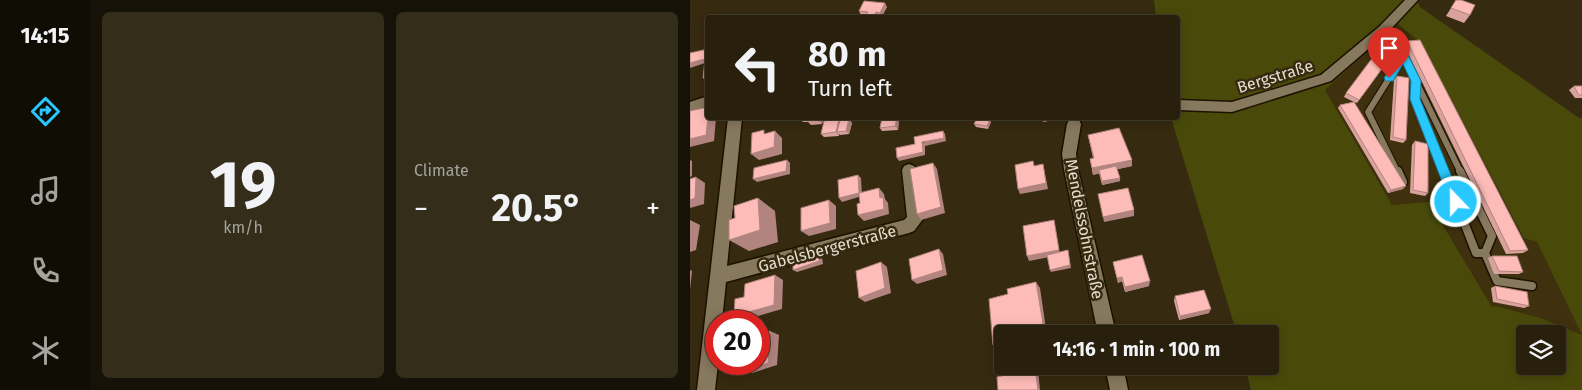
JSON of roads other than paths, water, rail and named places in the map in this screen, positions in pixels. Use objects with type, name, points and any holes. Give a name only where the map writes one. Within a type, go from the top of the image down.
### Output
[{"type":"street","name":"Bergstraße","points":[[1180,105],[1232,107],[1326,78],[1384,29],[1412,0]]},
{"type":"street","points":[[690,106],[705,102]]},
{"type":"street","points":[[706,390],[734,120]]},
{"type":"street","name":"Mendelssohnstraße","points":[[1074,124],[1069,154],[1071,169],[1105,325]]},
{"type":"street","name":"Gabelsbergerstraße","points":[[717,278],[910,226],[915,219],[909,170]]},
{"type":"street","points":[[1116,375],[1119,390]]},
{"type":"lane","points":[[1384,29],[1401,51],[1492,236],[1485,253],[1497,281],[1532,286]]},
{"type":"lane","points":[[1401,51],[1400,61],[1368,112],[1403,182]]},
{"type":"lane","points":[[1416,81],[1415,99],[1476,253],[1485,253]]}]
